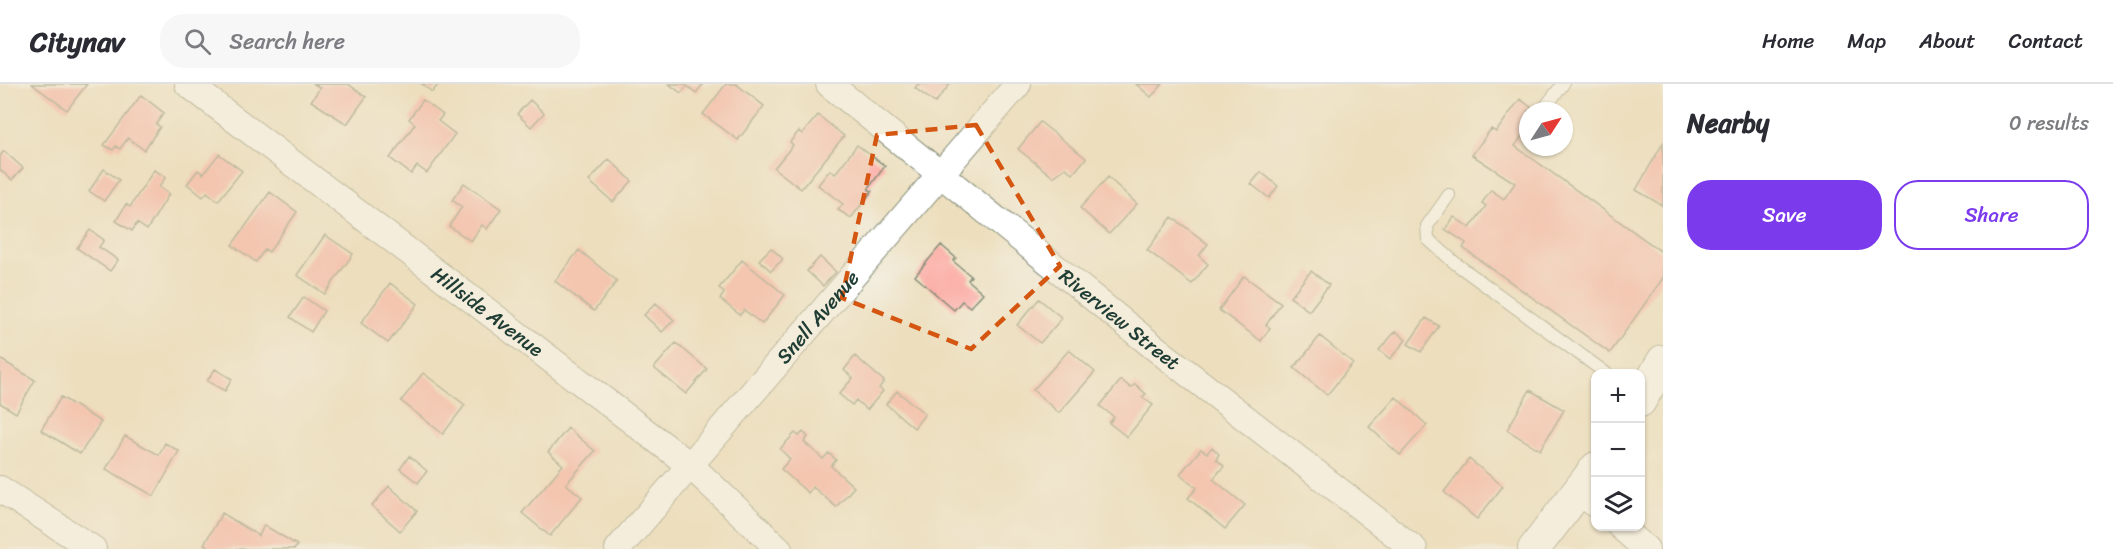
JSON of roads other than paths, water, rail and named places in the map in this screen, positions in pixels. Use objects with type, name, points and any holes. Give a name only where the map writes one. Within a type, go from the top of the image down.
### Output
[{"type":"street","name":"Riverview Street","points":[[829,84],[1154,347],[1414,549]]},
{"type":"street","name":"Snell Avenue","points":[[618,549],[939,173],[1018,84]]},
{"type":"street","name":"Hillside Avenue","points":[[199,87],[691,466],[779,549]]},
{"type":"street","points":[[1645,392],[1663,361]]},
{"type":"street","points":[[1534,549],[1590,488]]},
{"type":"street","points":[[0,489],[93,549]]},
{"type":"street","points":[[1626,531],[1646,549]]},
{"type":"lane","points":[[1549,102],[1563,84]]},
{"type":"lane","points":[[1449,195],[1427,226],[1428,239],[1455,263],[1600,369]]}]
